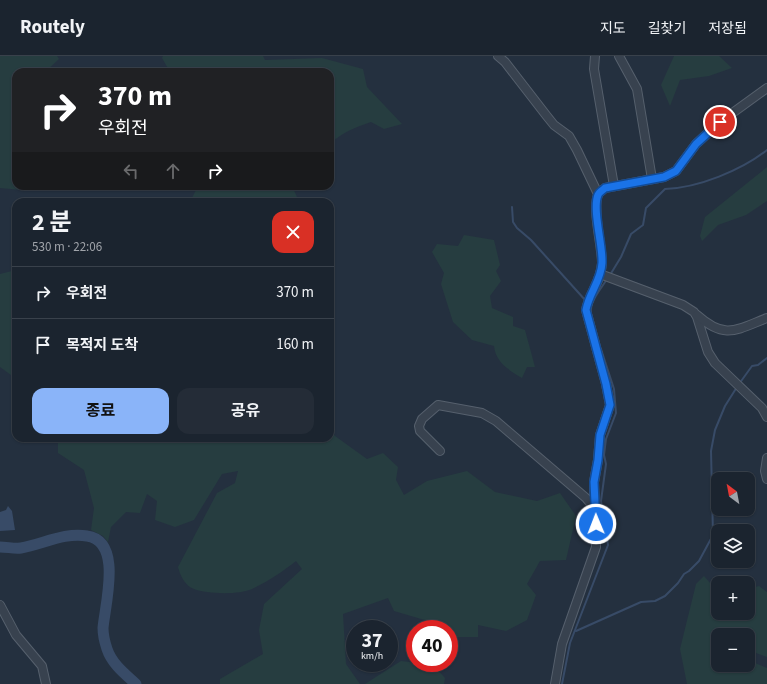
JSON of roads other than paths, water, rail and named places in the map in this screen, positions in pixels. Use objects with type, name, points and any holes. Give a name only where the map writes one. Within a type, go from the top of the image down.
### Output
[{"type":"street","points":[[498,56],[554,125],[569,136],[598,194],[597,204],[602,263],[598,281],[588,301],[586,310],[606,384],[610,405],[600,435],[594,482],[596,547],[562,644],[555,684]]},
{"type":"street","points":[[595,56],[594,69],[614,186]]},
{"type":"street","points":[[619,56],[637,89],[652,179]]},
{"type":"street","points":[[598,194],[605,188],[664,177],[676,171],[696,144],[720,122],[767,88]]},
{"type":"street","points":[[600,274],[683,305],[694,312],[706,323],[721,330],[734,331],[767,318]]},
{"type":"street","points":[[694,312],[708,352],[715,363],[762,408],[767,417]]},
{"type":"street","points":[[440,450],[420,431],[419,426],[422,419],[438,405],[443,404],[449,408],[482,413],[496,421],[586,498],[596,510]]},
{"type":"street","points":[[767,458],[765,471],[767,480]]},
{"type":"street","points":[[0,605],[16,635],[42,666],[46,684]]},
{"type":"water","points":[[8,506],[12,511],[15,530],[0,531],[0,512],[6,510]]},
{"type":"waterway","points":[[610,275],[621,257],[631,234],[643,225],[646,208],[665,189],[678,188],[719,177],[745,164],[767,150]]},
{"type":"waterway","points":[[512,207],[513,222],[517,228],[531,240],[586,301]]},
{"type":"waterway","points":[[591,314],[594,300],[607,279]]},
{"type":"waterway","points":[[562,684],[570,643],[608,545],[601,501],[606,464],[604,455],[606,439],[616,413],[614,389],[601,349]]},
{"type":"waterway","points":[[739,384],[752,366],[758,365],[767,358]]},
{"type":"waterway","points":[[576,631],[641,602],[655,601],[665,596],[678,583],[684,574],[699,561],[713,535],[711,451],[715,430],[725,406],[737,387]]},
{"type":"waterway","points":[[0,547],[21,548],[62,537],[79,535],[98,540],[105,549],[108,561],[108,590],[103,628],[106,644],[109,654],[115,664],[136,684]]}]
